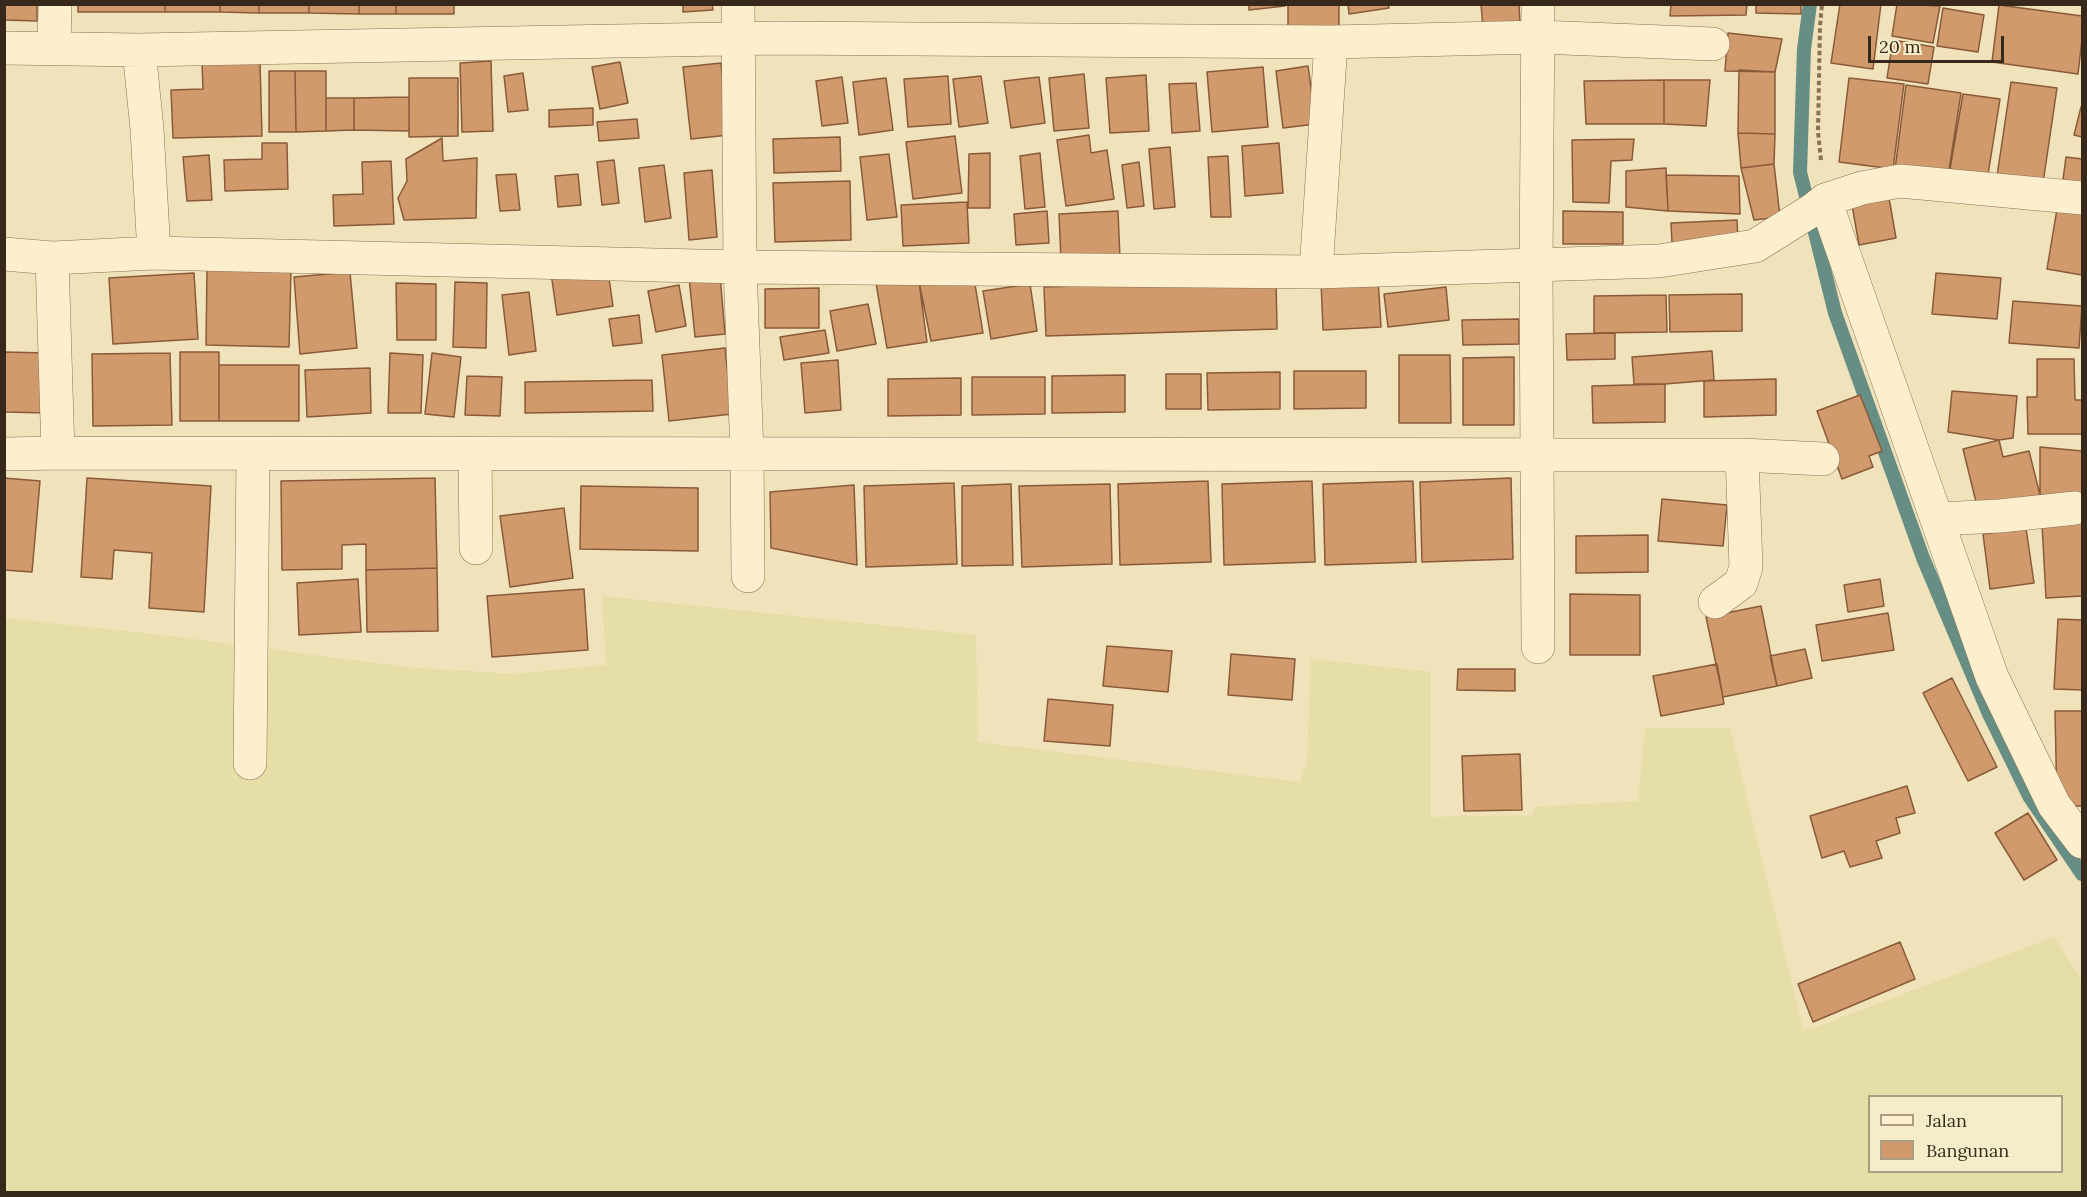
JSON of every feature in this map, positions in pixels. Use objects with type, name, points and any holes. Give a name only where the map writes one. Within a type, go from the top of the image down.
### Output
[{"type":"street","points":[[54,48],[55,4]]},
{"type":"street","points":[[738,4],[740,267],[747,454],[748,576]]},
{"type":"street","points":[[1538,4],[1536,266],[1538,647]]},
{"type":"street","points":[[4,48],[138,50],[737,39],[1331,42],[1539,37],[1713,44]]},
{"type":"street","points":[[1316,272],[1331,42]]},
{"type":"street","points":[[138,50],[147,129],[154,253]]},
{"type":"street","points":[[4,254],[52,258],[154,253],[740,267],[1316,272],[1659,261],[1755,246],[1819,205],[1862,188],[1900,182],[2082,198]]},
{"type":"street","points":[[1819,205],[1938,519],[1992,677],[2054,805],[2082,842]]},
{"type":"street","points":[[52,258],[58,453]]},
{"type":"street","points":[[250,763],[253,453]]},
{"type":"street","points":[[4,454],[1742,455],[1823,459]]},
{"type":"street","points":[[475,454],[476,548]]},
{"type":"street","points":[[1715,602],[1741,583],[1746,567],[1742,455]]},
{"type":"street","points":[[1938,519],[2000,516],[2074,508]]},
{"type":"path","points":[[1819,205],[1818,132],[1822,4]]},
{"type":"shaded area","points":[[602,596],[976,635],[978,742],[1300,782],[1307,762],[1311,659],[1431,672],[1431,817],[1534,815],[1534,807],[1638,801],[1645,728],[1730,728],[1803,1029],[1811,1029],[2054,937],[2082,980],[2082,1192],[5,1192],[5,618],[171,636],[406,667],[513,674],[606,665]]},
{"type":"building","points":[[4,4],[37,4],[37,21],[4,20]]},
{"type":"building","points":[[78,4],[165,4],[165,12],[78,12]]},
{"type":"building","points":[[165,4],[220,4],[220,12],[165,12]]},
{"type":"building","points":[[220,4],[259,4],[259,13],[220,12]]},
{"type":"building","points":[[259,4],[309,4],[309,13],[259,13]]},
{"type":"building","points":[[309,4],[359,4],[359,14],[309,13]]},
{"type":"building","points":[[359,4],[396,4],[396,14],[359,14]]},
{"type":"building","points":[[396,4],[454,4],[454,14],[396,14]]},
{"type":"building","points":[[683,4],[712,4],[713,10],[683,12]]},
{"type":"building","points":[[1249,4],[1285,4],[1285,6],[1249,10]]},
{"type":"building","points":[[1288,4],[1339,4],[1339,34],[1288,33]]},
{"type":"building","points":[[1348,4],[1388,4],[1389,8],[1349,14]]},
{"type":"building","points":[[1481,4],[1519,4],[1520,25],[1483,28]]},
{"type":"building","points":[[1671,4],[1747,4],[1746,15],[1670,16]]},
{"type":"building","points":[[1756,4],[1801,4],[1801,14],[1756,13]]},
{"type":"building","points":[[1840,4],[1881,4],[1873,69],[1831,63]]},
{"type":"building","points":[[1897,4],[1940,6],[1933,43],[1892,36]]},
{"type":"building","points":[[1999,5],[2082,16],[2078,74],[1992,62]]},
{"type":"building","points":[[1943,8],[1984,15],[1978,52],[1937,46]]},
{"type":"building","points":[[1728,33],[1782,39],[1775,72],[1725,71]]},
{"type":"building","points":[[1893,40],[1934,47],[1928,84],[1887,78]]},
{"type":"building","points":[[491,61],[493,131],[462,132],[460,63]]},
{"type":"building","points":[[260,62],[262,136],[173,138],[171,90],[203,89],[202,63]]},
{"type":"building","points":[[620,62],[628,103],[600,109],[592,67]]},
{"type":"building","points":[[721,63],[729,135],[691,139],[683,67]]},
{"type":"building","points":[[1308,66],[1316,124],[1283,128],[1276,71]]},
{"type":"building","points":[[1263,67],[1268,127],[1212,132],[1207,72]]},
{"type":"building","points":[[1739,70],[1775,72],[1775,134],[1738,133]]},
{"type":"building","points":[[269,71],[295,71],[296,132],[269,132]]},
{"type":"building","points":[[295,71],[326,71],[326,131],[296,132]]},
{"type":"building","points":[[523,73],[528,110],[508,112],[504,76]]},
{"type":"building","points":[[1084,74],[1089,128],[1054,131],[1049,78]]},
{"type":"building","points":[[1146,75],[1149,131],[1110,133],[1106,78]]},
{"type":"building","points":[[948,76],[951,124],[908,127],[904,79]]},
{"type":"building","points":[[981,76],[988,123],[959,127],[953,79]]},
{"type":"building","points":[[842,77],[848,123],[822,126],[816,81]]},
{"type":"building","points":[[1039,77],[1045,123],[1011,128],[1004,81]]},
{"type":"building","points":[[409,78],[458,78],[458,136],[409,137]]},
{"type":"building","points":[[886,78],[893,130],[859,135],[853,82]]},
{"type":"building","points":[[1849,78],[1904,84],[1893,169],[1839,162]]},
{"type":"building","points":[[1664,80],[1664,124],[1586,124],[1584,81]]},
{"type":"building","points":[[1664,80],[1710,80],[1706,126],[1664,124]]},
{"type":"building","points":[[2011,82],[2057,88],[2043,183],[1997,176]]},
{"type":"building","points":[[1196,83],[1200,131],[1172,133],[1169,84]]},
{"type":"building","points":[[1906,85],[1961,93],[1948,176],[1895,169]]},
{"type":"building","points":[[1963,94],[2000,99],[1987,181],[1949,175]]},
{"type":"building","points":[[409,97],[409,131],[354,130],[354,98]]},
{"type":"building","points":[[326,98],[354,98],[354,130],[326,131]]},
{"type":"building","points":[[2082,107],[2082,137],[2074,135]]},
{"type":"building","points":[[593,108],[593,125],[549,127],[549,110]]},
{"type":"building","points":[[637,119],[639,138],[599,141],[597,122]]},
{"type":"building","points":[[1738,133],[1775,134],[1774,164],[1741,168]]},
{"type":"building","points":[[1089,135],[1091,153],[1107,150],[1114,199],[1066,206],[1057,140]]},
{"type":"building","points":[[955,136],[962,193],[913,199],[906,142]]},
{"type":"building","points":[[840,137],[841,171],[774,173],[773,139]]},
{"type":"building","points":[[442,138],[443,161],[477,158],[476,218],[404,220],[398,198],[407,181],[406,159]]},
{"type":"building","points":[[1634,139],[1632,160],[1611,161],[1609,203],[1573,202],[1572,140]]},
{"type":"building","points":[[262,143],[287,143],[288,189],[225,191],[224,160],[262,159]]},
{"type":"building","points":[[1279,143],[1283,193],[1245,196],[1242,146]]},
{"type":"building","points":[[1170,147],[1175,207],[1154,209],[1149,149]]},
{"type":"building","points":[[990,153],[990,208],[968,208],[969,154]]},
{"type":"building","points":[[1040,153],[1045,207],[1025,209],[1020,156]]},
{"type":"building","points":[[889,154],[897,217],[867,220],[860,157]]},
{"type":"building","points":[[209,155],[212,200],[187,201],[183,157]]},
{"type":"building","points":[[1228,156],[1231,217],[1211,217],[1208,157]]},
{"type":"building","points":[[2066,157],[2082,159],[2082,189],[2062,187]]},
{"type":"building","points":[[614,160],[619,203],[602,205],[597,162]]},
{"type":"building","points":[[391,161],[394,224],[334,226],[333,195],[363,194],[362,162]]},
{"type":"building","points":[[1139,162],[1144,206],[1127,208],[1122,165]]},
{"type":"building","points":[[1774,164],[1780,217],[1754,220],[1741,168]]},
{"type":"building","points":[[664,165],[671,218],[645,222],[639,168]]},
{"type":"building","points":[[1666,168],[1668,211],[1626,207],[1626,171]]},
{"type":"building","points":[[712,170],[717,237],[689,240],[684,173]]},
{"type":"building","points":[[516,174],[520,210],[500,211],[496,175]]},
{"type":"building","points":[[578,174],[581,205],[558,207],[555,176]]},
{"type":"building","points":[[1666,175],[1739,176],[1740,214],[1668,211]]},
{"type":"building","points":[[850,181],[851,240],[775,242],[773,183]]},
{"type":"building","points":[[1888,192],[1896,238],[1859,245],[1851,199]]},
{"type":"building","points":[[967,202],[969,243],[903,246],[901,205]]},
{"type":"building","points":[[2058,203],[2082,207],[2082,275],[2047,269]]},
{"type":"building","points":[[1047,211],[1049,243],[1016,245],[1014,214]]},
{"type":"building","points":[[1118,211],[1120,259],[1061,261],[1059,214]]},
{"type":"building","points":[[1563,211],[1623,212],[1623,244],[1563,244]]},
{"type":"building","points":[[1737,220],[1738,242],[1672,244],[1671,223]]},
{"type":"building","points":[[607,264],[613,306],[557,315],[551,273]]},
{"type":"building","points":[[207,269],[291,271],[289,347],[206,345]]},
{"type":"building","points":[[350,272],[357,348],[300,354],[294,277]]},
{"type":"building","points":[[973,272],[983,333],[931,341],[919,282]]},
{"type":"building","points":[[194,273],[198,339],[113,344],[109,278]]},
{"type":"building","points":[[1936,273],[2001,278],[1997,319],[1932,314]]},
{"type":"building","points":[[720,275],[725,334],[695,337],[689,277]]},
{"type":"building","points":[[875,277],[919,282],[927,342],[887,348]]},
{"type":"building","points":[[1378,278],[1381,327],[1323,330],[1321,281]]},
{"type":"building","points":[[1276,280],[1277,329],[1046,336],[1044,287]]},
{"type":"building","points":[[455,282],[487,283],[486,348],[453,347]]},
{"type":"building","points":[[396,283],[436,284],[436,340],[397,340]]},
{"type":"building","points":[[1030,284],[1037,331],[991,339],[983,291]]},
{"type":"building","points":[[679,285],[686,326],[656,332],[648,291]]},
{"type":"building","points":[[1446,287],[1449,320],[1388,327],[1384,294]]},
{"type":"building","points":[[819,288],[819,328],[765,328],[765,289]]},
{"type":"building","points":[[529,292],[536,351],[509,355],[502,295]]},
{"type":"building","points":[[1742,294],[1742,331],[1670,332],[1669,295]]},
{"type":"building","points":[[1666,295],[1667,332],[1594,333],[1594,296]]},
{"type":"building","points":[[2013,301],[2082,306],[2079,348],[2009,343]]},
{"type":"building","points":[[868,304],[876,344],[837,351],[830,311]]},
{"type":"building","points":[[639,315],[642,343],[613,346],[609,319]]},
{"type":"building","points":[[1519,319],[1519,344],[1463,345],[1462,320]]},
{"type":"building","points":[[825,330],[829,353],[784,360],[780,337]]},
{"type":"building","points":[[1615,333],[1615,359],[1567,360],[1566,334]]},
{"type":"building","points":[[725,348],[732,414],[669,421],[662,355]]},
{"type":"building","points":[[1712,351],[1714,380],[1634,384],[1632,357]]},
{"type":"building","points":[[4,352],[49,353],[49,413],[4,412]]},
{"type":"building","points":[[180,352],[219,352],[219,421],[180,421]]},
{"type":"building","points":[[170,353],[172,425],[93,426],[92,354]]},
{"type":"building","points":[[390,353],[423,355],[421,413],[388,413]]},
{"type":"building","points":[[432,353],[461,357],[454,417],[425,414]]},
{"type":"building","points":[[1399,355],[1450,355],[1451,423],[1399,423]]},
{"type":"building","points":[[1514,357],[1514,425],[1463,425],[1463,358]]},
{"type":"building","points":[[2037,359],[2074,359],[2075,400],[2082,400],[2082,434],[2028,434],[2027,397],[2037,397]]},
{"type":"building","points":[[838,360],[841,410],[805,413],[801,363]]},
{"type":"building","points":[[219,365],[299,365],[299,421],[219,421]]},
{"type":"building","points":[[370,368],[371,413],[307,417],[305,370]]},
{"type":"building","points":[[1294,371],[1366,371],[1366,408],[1294,409]]},
{"type":"building","points":[[1280,372],[1280,409],[1208,410],[1207,373]]},
{"type":"building","points":[[1166,374],[1201,374],[1201,409],[1166,409]]},
{"type":"building","points":[[1125,375],[1125,412],[1052,413],[1052,376]]},
{"type":"building","points":[[467,376],[502,377],[500,416],[465,415]]},
{"type":"building","points":[[972,377],[1045,377],[1045,414],[972,415]]},
{"type":"building","points":[[961,378],[961,415],[888,416],[888,379]]},
{"type":"building","points":[[1776,379],[1776,415],[1704,417],[1704,381]]},
{"type":"building","points":[[652,380],[653,411],[525,413],[525,382]]},
{"type":"building","points":[[1665,384],[1665,422],[1593,423],[1592,386]]},
{"type":"building","points":[[1952,391],[2017,396],[2013,438],[1999,440],[1948,432]]},
{"type":"building","points":[[1860,395],[1882,451],[1869,456],[1873,467],[1842,479],[1817,411]]},
{"type":"building","points":[[1999,440],[2003,457],[2029,451],[2040,495],[1978,510],[1963,449]]},
{"type":"building","points":[[2040,447],[2082,451],[2082,499],[2040,495]]},
{"type":"building","points":[[4,478],[40,481],[32,572],[4,570]]},
{"type":"building","points":[[87,478],[211,486],[204,612],[149,608],[152,553],[114,550],[112,579],[81,577]]},
{"type":"building","points":[[435,478],[437,568],[366,570],[366,544],[342,545],[342,569],[282,570],[281,481]]},
{"type":"building","points":[[1511,478],[1513,559],[1422,562],[1420,482]]},
{"type":"building","points":[[1208,481],[1211,562],[1120,565],[1118,484]]},
{"type":"building","points":[[1312,481],[1315,562],[1224,565],[1222,484]]},
{"type":"building","points":[[1413,481],[1416,562],[1325,565],[1323,484]]},
{"type":"building","points":[[954,483],[957,564],[866,567],[864,486]]},
{"type":"building","points":[[1011,484],[1013,565],[962,566],[962,486]]},
{"type":"building","points":[[1110,484],[1112,564],[1022,567],[1019,486]]},
{"type":"building","points":[[854,485],[857,565],[771,548],[770,492]]},
{"type":"building","points":[[581,486],[698,488],[698,551],[580,549]]},
{"type":"building","points":[[1662,499],[1727,505],[1723,546],[1658,541]]},
{"type":"building","points":[[564,508],[573,578],[510,587],[500,516]]},
{"type":"building","points":[[2082,522],[2082,596],[2046,598],[2042,524]]},
{"type":"building","points":[[2026,528],[2034,583],[1990,589],[1983,534]]},
{"type":"building","points":[[1648,535],[1648,572],[1576,573],[1576,536]]},
{"type":"building","points":[[437,568],[438,631],[367,632],[366,570]]},
{"type":"building","points":[[358,579],[361,632],[299,635],[297,583]]},
{"type":"building","points":[[1880,579],[1884,606],[1848,612],[1844,585]]},
{"type":"building","points":[[584,589],[588,650],[492,657],[487,596]]},
{"type":"building","points":[[1570,594],[1640,595],[1640,655],[1570,655]]},
{"type":"building","points":[[1761,606],[1777,686],[1723,697],[1706,617]]},
{"type":"building","points":[[1888,613],[1894,650],[1822,661],[1816,625]]},
{"type":"building","points":[[2058,619],[2082,620],[2082,690],[2054,689]]},
{"type":"building","points":[[1107,646],[1172,651],[1168,692],[1103,686]]},
{"type":"building","points":[[1805,649],[1812,678],[1777,686],[1770,656]]},
{"type":"building","points":[[1231,654],[1295,659],[1292,700],[1228,695]]},
{"type":"building","points":[[1717,664],[1724,704],[1661,716],[1653,676]]},
{"type":"building","points":[[1458,669],[1515,669],[1515,691],[1457,690]]},
{"type":"building","points":[[1952,678],[1997,767],[1968,781],[1923,693]]},
{"type":"building","points":[[1048,699],[1113,705],[1110,746],[1044,741]]},
{"type":"building","points":[[2055,711],[2082,711],[2082,806],[2057,806]]},
{"type":"building","points":[[1520,754],[1522,810],[1464,811],[1462,756]]},
{"type":"building","points":[[1907,786],[1915,813],[1896,818],[1900,833],[1876,841],[1882,858],[1850,867],[1844,851],[1822,858],[1810,816]]},
{"type":"building","points":[[2028,813],[2057,860],[2024,880],[1995,833]]},
{"type":"building","points":[[1900,942],[1915,979],[1813,1022],[1798,984]]},
{"type":"waterway","points":[[1810,4],[1804,49],[1800,172],[1835,313],[1923,558],[1989,714],[2029,796],[2082,874]]}]
